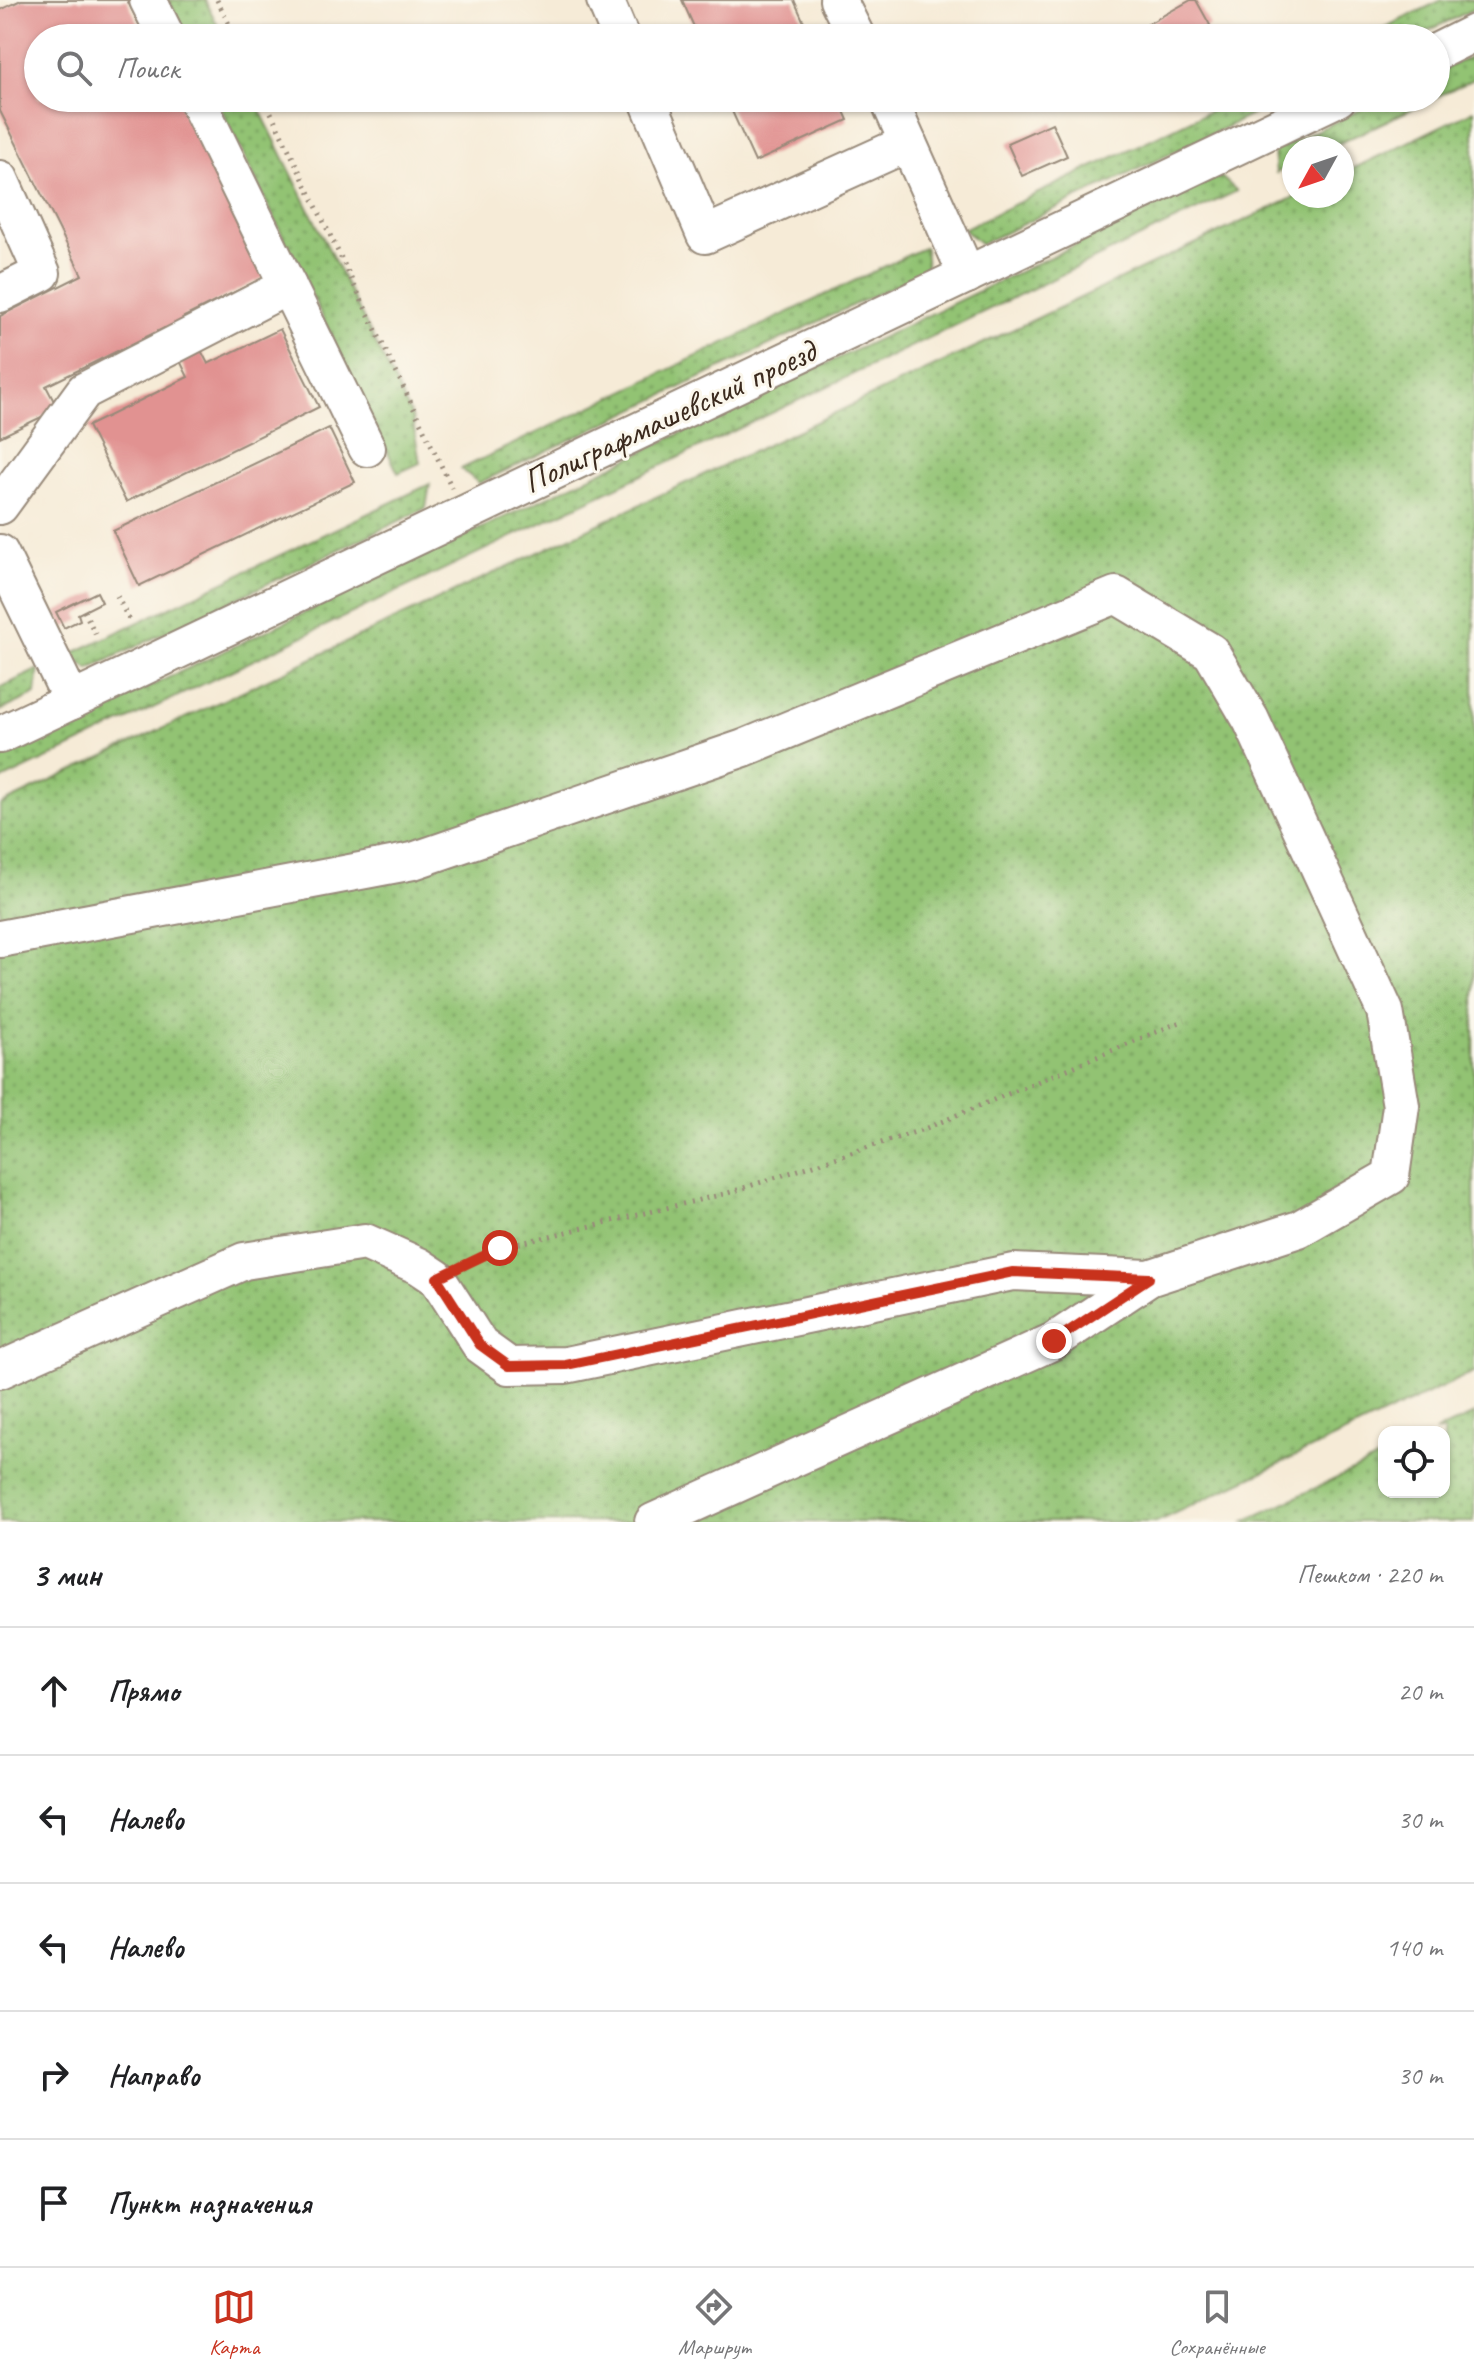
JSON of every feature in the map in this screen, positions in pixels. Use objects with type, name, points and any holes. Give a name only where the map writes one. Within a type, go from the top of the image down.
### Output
[{"type":"street","points":[[148,0],[160,24]]},
{"type":"street","points":[[605,0],[615,24]]},
{"type":"street","points":[[838,0],[850,24]]},
{"type":"street","points":[[1450,45],[1474,33]]},
{"type":"street","points":[[203,112],[367,448]]},
{"type":"street","points":[[653,112],[705,235],[908,143]]},
{"type":"street","points":[[894,112],[967,275]]},
{"type":"street","name":"Полиграфмашевский проезд","points":[[0,735],[1309,112]]},
{"type":"street","points":[[0,179],[42,273],[0,294]]},
{"type":"street","points":[[0,506],[84,391],[288,286]]},
{"type":"street","points":[[0,553],[72,701]]},
{"type":"street","points":[[0,939],[413,861],[744,748],[1116,595],[1211,652],[1251,720],[1385,1011],[1401,1106],[1391,1176],[1299,1229],[1149,1278],[1054,1341],[653,1522]]},
{"type":"street","points":[[0,1370],[244,1261],[365,1242],[419,1266],[437,1278],[480,1345],[509,1366],[566,1365],[1013,1272],[1149,1278]]},
{"type":"path","points":[[217,0],[229,24]]},
{"type":"path","points":[[271,112],[464,514]]},
{"type":"path","points":[[117,596],[129,620]]},
{"type":"path","points":[[84,611],[96,635]]},
{"type":"path","points":[[437,1278],[500,1248],[728,1193],[924,1129],[1185,1020]]},
{"type":"green space","points":[[169,0],[205,0],[217,24],[180,24]]},
{"type":"green space","points":[[1442,0],[1474,0],[1474,9],[1442,24],[1392,24]]},
{"type":"green space","points":[[1474,55],[1474,79],[1450,90],[1450,66]]},
{"type":"green space","points":[[1474,110],[1474,1372],[1156,1522],[0,1522],[0,805],[1282,203],[1282,208],[1354,208],[1354,168]]},
{"type":"green space","points":[[223,112],[261,112],[412,417],[420,463],[398,473]]},
{"type":"green space","points":[[1208,112],[1258,112],[981,244],[963,229]]},
{"type":"green space","points":[[1356,112],[1405,112],[1354,136],[1305,136]]},
{"type":"green space","points":[[1282,147],[1282,170],[1276,173],[1274,151]]},
{"type":"green space","points":[[1220,176],[1237,191],[0,781],[0,758]]},
{"type":"green space","points":[[925,247],[927,270],[479,483],[461,469]]},
{"type":"green space","points":[[430,484],[426,508],[89,669],[69,655]]},
{"type":"green space","points":[[39,669],[36,694],[0,711],[0,688]]},
{"type":"green space","points":[[1474,1414],[1474,1522],[1243,1522],[1378,1459],[1378,1498],[1450,1498],[1448,1426]]},
{"type":"building","points":[[21,0],[127,0],[139,24],[24,24],[24,112],[183,112],[265,277],[184,317],[208,364],[280,329],[319,407],[126,502],[88,426],[188,377],[164,328],[46,386],[58,409],[0,437],[0,316],[82,275],[0,111],[0,10]]},
{"type":"building","points":[[682,0],[794,0],[805,24],[693,24]]},
{"type":"building","points":[[1196,0],[1209,24],[1148,24]]},
{"type":"building","points":[[732,112],[844,112],[848,120],[755,162]]},
{"type":"building","points":[[1052,123],[1067,156],[1022,176],[1007,143]]},
{"type":"building","points":[[329,428],[355,482],[139,586],[113,531]]},
{"type":"building","points":[[97,592],[102,602],[78,614],[80,620],[64,628],[56,612]]},
{"type":"route","points":[[500,1248],[437,1278],[480,1345],[509,1366],[566,1365],[1013,1272],[1149,1278],[1054,1341]]}]
